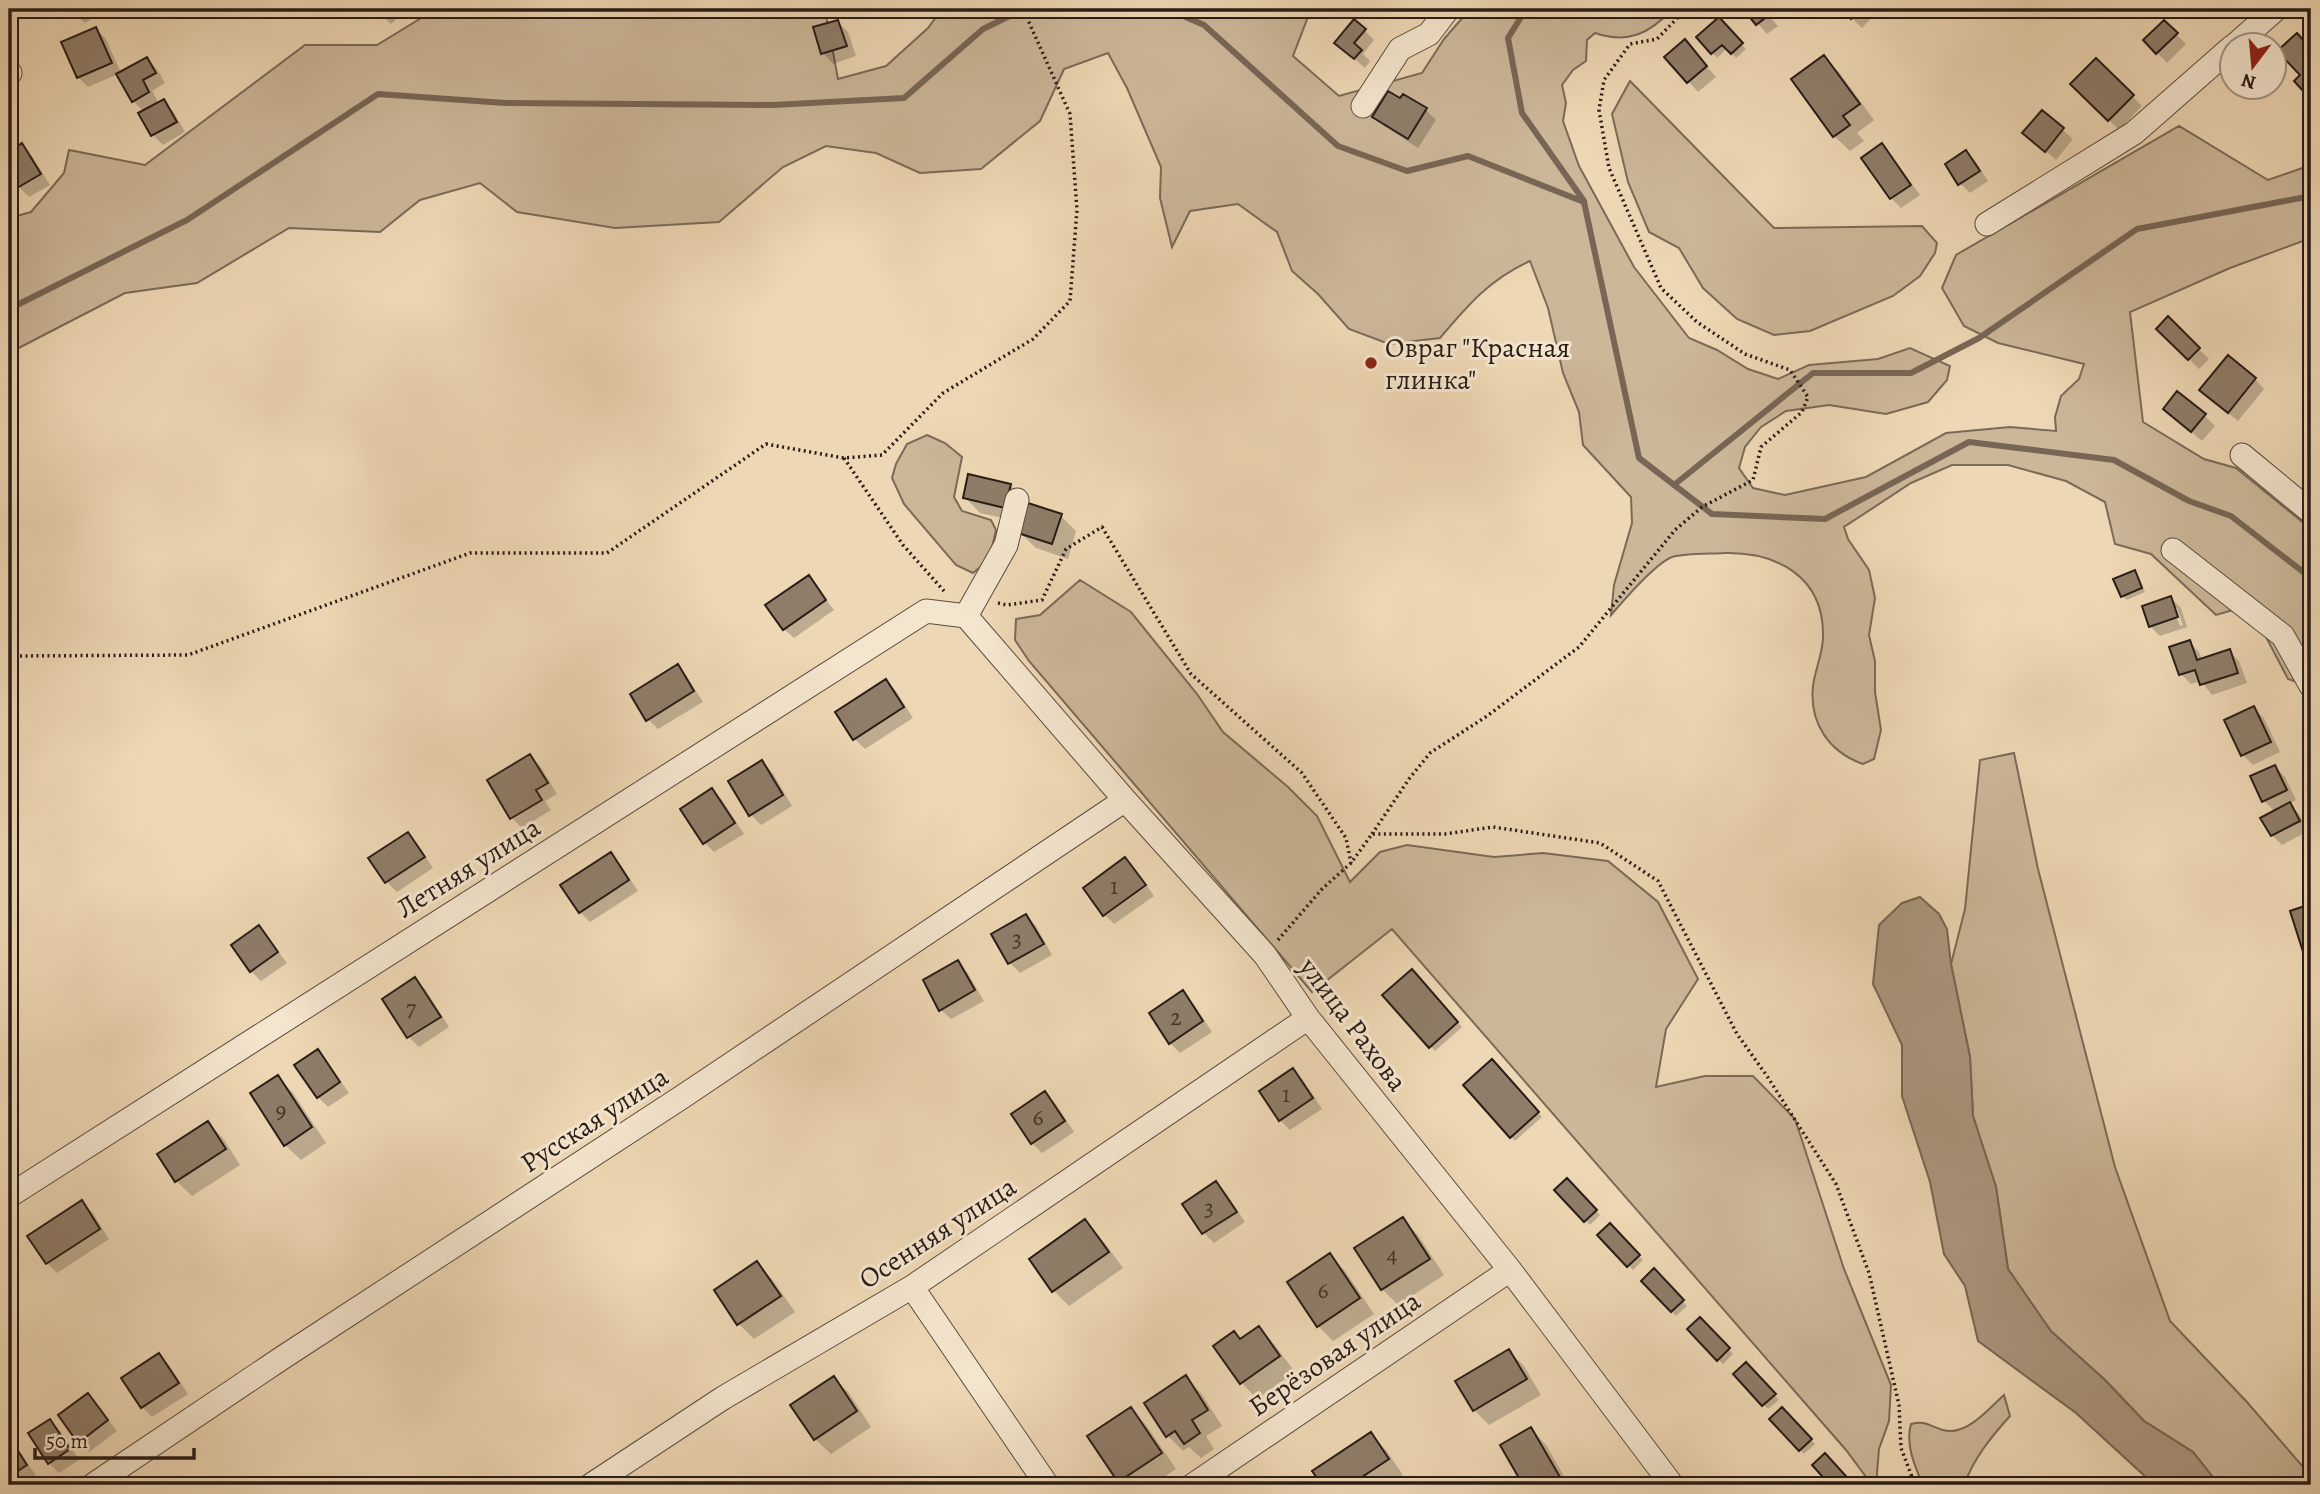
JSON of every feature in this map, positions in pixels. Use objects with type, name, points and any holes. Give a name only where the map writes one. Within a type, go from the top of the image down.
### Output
[{"type":"street","points":[[1363,107],[1400,49],[1429,34],[1448,9]]},
{"type":"street","points":[[2250,32],[2277,9]]},
{"type":"street","points":[[1987,224],[2134,133],[2218,59]]},
{"type":"street","points":[[2242,455],[2311,512]]},
{"type":"street","points":[[971,607],[1006,545],[1017,500]]},
{"type":"street","points":[[2173,550],[2283,636],[2311,686]]},
{"type":"street","name":"улица Рахова","points":[[971,607],[1125,800],[1265,955],[1308,1018],[1510,1270],[1672,1485]]},
{"type":"street","name":"Летняя улица","points":[[9,1196],[926,611],[971,607]]},
{"type":"street","name":"Русская улица","points":[[93,1485],[682,1097],[1125,800]]},
{"type":"street","name":"Осенняя улица","points":[[591,1485],[723,1398],[912,1287],[1308,1018]]},
{"type":"street","name":"Берёзовая улица","points":[[1193,1485],[1510,1270]]},
{"type":"street","points":[[912,1287],[1047,1485]]},
{"type":"path","points":[[9,656],[188,655],[470,553],[607,553],[766,444],[844,458],[882,455],[943,393],[1032,339],[1070,300],[1076,210],[1070,114],[1023,9]]},
{"type":"path","points":[[1265,955],[1322,890],[1351,863],[1430,753],[1487,716],[1579,647],[1675,530],[1702,507],[1754,480],[1761,447],[1802,412],[1808,397],[1790,370],[1745,355],[1698,322],[1661,288],[1609,168],[1599,110],[1604,80],[1630,44],[1657,39],[1686,9]]},
{"type":"path","points":[[844,458],[903,545],[971,607],[1042,600],[1066,549],[1102,527],[1191,674],[1302,774],[1346,838],[1351,863]]},
{"type":"path","points":[[1372,834],[1445,834],[1493,827],[1600,843],[1658,881],[1737,1034],[1836,1184],[1869,1273],[1899,1405],[1901,1448],[1915,1485]]},
{"type":"shaded area","points":[[436,9],[825,9],[838,79],[886,66],[928,28],[942,9],[1311,9],[1293,56],[1339,96],[1422,73],[1444,39],[1470,9],[1672,9],[1655,25],[1637,34],[1617,37],[1595,33],[1587,40],[1586,61],[1573,70],[1562,85],[1566,103],[1563,121],[1579,166],[1634,267],[1689,338],[1717,350],[1748,369],[1778,379],[1809,365],[1878,359],[1910,348],[1950,366],[1947,380],[1928,402],[1886,414],[1829,405],[1786,411],[1761,427],[1745,447],[1739,468],[1753,488],[1785,495],[1866,477],[1946,433],[2010,427],[2056,431],[2055,417],[2061,396],[2079,379],[2084,364],[1998,343],[1964,326],[1942,288],[1956,255],[2179,126],[2268,180],[2311,165],[2311,238],[2230,268],[2130,312],[2143,422],[2204,459],[2236,468],[2311,529],[2311,687],[2288,679],[2267,639],[2257,603],[2216,615],[2151,554],[2115,544],[2105,502],[2066,481],[2008,465],[1952,465],[1911,483],[1844,527],[1848,539],[1869,570],[1875,598],[1869,635],[1875,661],[1875,692],[1881,730],[1874,759],[1863,764],[1851,759],[1831,744],[1814,712],[1813,686],[1823,640],[1821,614],[1815,597],[1793,571],[1762,557],[1744,554],[1672,557],[1649,574],[1611,615],[1614,585],[1632,523],[1631,497],[1583,445],[1579,412],[1563,373],[1548,308],[1530,261],[1491,285],[1440,338],[1389,344],[1349,329],[1318,294],[1292,271],[1277,232],[1238,204],[1190,211],[1172,247],[1160,198],[1161,167],[1127,88],[1108,53],[1064,69],[1040,121],[981,169],[920,173],[876,153],[826,146],[783,167],[719,222],[615,228],[517,212],[480,183],[420,200],[380,232],[289,228],[197,283],[125,293],[9,353],[9,218],[31,212],[64,173],[69,150],[145,165],[305,45],[377,45]]},
{"type":"shaded area","points":[[1630,81],[1774,228],[1922,226],[1937,243],[1935,253],[1920,276],[1893,296],[1810,331],[1774,335],[1737,319],[1703,288],[1679,248],[1649,232],[1628,182],[1612,114]]},
{"type":"shaded area","points":[[927,435],[945,443],[962,457],[954,497],[962,511],[991,520],[996,530],[989,560],[973,573],[956,565],[904,504],[892,478],[907,444]]},
{"type":"shaded area","points":[[1080,580],[1131,612],[1197,694],[1223,732],[1288,787],[1317,816],[1350,882],[1380,852],[1407,845],[1494,857],[1543,853],[1608,861],[1658,902],[1698,979],[1666,1029],[1656,1087],[1705,1076],[1753,1076],[1795,1119],[1844,1269],[1891,1385],[1889,1421],[1879,1449],[1876,1485],[1872,1485],[1846,1450],[1392,929],[1312,992],[1029,661],[1015,640],[1016,619],[1040,615]]},
{"type":"shaded area","points":[[2014,753],[2038,869],[2115,1167],[2170,1321],[2246,1401],[2311,1476],[2311,1485],[2219,1485],[2193,1452],[2144,1421],[2105,1380],[2050,1331],[2008,1269],[1996,1187],[1973,1116],[1970,1057],[1951,964],[1965,909],[1980,760]]},
{"type":"shaded area","points":[[1920,897],[1939,914],[1947,929],[1951,964],[1970,1057],[1973,1116],[1996,1187],[2008,1269],[2051,1331],[2105,1380],[2144,1421],[2193,1452],[2219,1485],[2152,1485],[2076,1413],[1978,1341],[1965,1286],[1944,1254],[1930,1182],[1902,1096],[1902,1045],[1873,984],[1879,925],[1902,903]]},
{"type":"shaded area","points":[[2004,1395],[2010,1416],[1984,1448],[1964,1485],[1923,1485],[1910,1447],[1911,1424],[1924,1423],[1952,1431],[1960,1429],[1976,1420]]},
{"type":"building","points":[[1743,9],[1764,9],[1769,15],[1756,25]]},
{"type":"building","points":[[1840,9],[1861,9],[1851,19]]},
{"type":"building","points":[[1719,17],[1743,43],[1731,54],[1722,45],[1711,54],[1696,37]]},
{"type":"building","points":[[1354,19],[1366,29],[1354,43],[1362,50],[1354,59],[1334,43]]},
{"type":"building","points":[[838,20],[847,46],[821,54],[813,27]]},
{"type":"building","points":[[2164,20],[2178,33],[2156,54],[2143,40]]},
{"type":"building","points":[[96,27],[112,63],[77,78],[61,42]]},
{"type":"building","points":[[2297,33],[2311,49],[2311,85],[2304,92],[2294,81],[2300,75],[2288,62],[2288,41]]},
{"type":"building","points":[[1685,39],[1707,66],[1687,83],[1664,57]]},
{"type":"building","points":[[1824,55],[1860,104],[1843,116],[1850,125],[1833,137],[1791,79]]},
{"type":"building","points":[[147,57],[156,73],[143,80],[149,92],[132,102],[116,74]]},
{"type":"building","points":[[2096,58],[2134,95],[2108,121],[2070,84]]},
{"type":"building","points":[[1388,91],[1400,98],[1403,94],[1427,108],[1408,139],[1372,117]]},
{"type":"building","points":[[164,99],[177,122],[151,136],[138,113]]},
{"type":"building","points":[[2042,110],[2064,128],[2045,152],[2022,133]]},
{"type":"building","points":[[22,143],[41,174],[17,188],[9,175],[9,152]]},
{"type":"building","points":[[1882,143],[1911,185],[1890,199],[1861,158]]},
{"type":"building","points":[[1966,150],[1980,171],[1958,185],[1945,164]]},
{"type":"building","points":[[2168,316],[2200,348],[2188,360],[2156,329]]},
{"type":"building","points":[[2228,355],[2256,378],[2228,413],[2199,390]]},
{"type":"building","points":[[2177,391],[2206,414],[2191,432],[2163,409]]},
{"type":"building","points":[[968,474],[1011,484],[1005,508],[963,498]]},
{"type":"building","points":[[1028,503],[1062,514],[1052,544],[1018,533]]},
{"type":"building","points":[[2135,570],[2142,588],[2121,597],[2113,579]]},
{"type":"building","points":[[809,575],[826,600],[783,630],[765,605]]},
{"type":"building","points":[[2171,596],[2178,617],[2149,627],[2142,606]]},
{"type":"building","points":[[2190,640],[2197,660],[2230,649],[2238,673],[2200,685],[2195,670],[2179,675],[2169,647]]},
{"type":"building","points":[[678,664],[694,691],[646,721],[630,694]]},
{"type":"building","points":[[886,679],[904,707],[853,740],[835,712]]},
{"type":"building","points":[[2254,706],[2271,742],[2241,756],[2224,720]]},
{"type":"building","points":[[530,754],[548,783],[536,790],[542,800],[510,819],[487,780]]},
{"type":"building","points":[[762,760],[783,795],[749,816],[728,781]]},
{"type":"building","points":[[2275,765],[2287,790],[2262,802],[2250,776]]},
{"type":"building","points":[[712,788],[735,823],[703,844],[680,809]]},
{"type":"building","points":[[2290,802],[2300,821],[2271,836],[2260,818]]},
{"type":"building","points":[[408,832],[425,857],[385,883],[368,858]]},
{"type":"building","points":[[611,852],[629,880],[579,913],[560,885]]},
{"type":"building","points":[[1125,857],[1146,885],[1103,916],[1083,888]]},
{"type":"building","points":[[2311,904],[2311,956],[2305,958],[2290,911]]},
{"type":"building","points":[[1026,914],[1044,944],[1008,964],[991,934]]},
{"type":"building","points":[[259,925],[278,952],[250,972],[231,945]]},
{"type":"building","points":[[958,960],[975,990],[939,1011],[923,980]]},
{"type":"building","points":[[1412,969],[1458,1022],[1429,1048],[1382,995]]},
{"type":"building","points":[[415,977],[441,1017],[407,1038],[382,999]]},
{"type":"building","points":[[1183,990],[1203,1021],[1169,1044],[1149,1013]]},
{"type":"building","points":[[318,1049],[340,1082],[317,1098],[294,1065]]},
{"type":"building","points":[[1492,1059],[1539,1112],[1510,1138],[1463,1085]]},
{"type":"building","points":[[1293,1068],[1313,1098],[1279,1121],[1259,1091]]},
{"type":"building","points":[[278,1075],[312,1127],[284,1146],[250,1093]]},
{"type":"building","points":[[1045,1091],[1065,1121],[1031,1144],[1011,1114]]},
{"type":"building","points":[[208,1121],[226,1149],[175,1182],[157,1154]]},
{"type":"building","points":[[1567,1178],[1597,1210],[1584,1222],[1554,1190]]},
{"type":"building","points":[[1216,1181],[1237,1212],[1202,1234],[1182,1204]]},
{"type":"building","points":[[82,1200],[100,1229],[46,1264],[27,1236]]},
{"type":"building","points":[[1403,1217],[1430,1259],[1381,1290],[1354,1248]]},
{"type":"building","points":[[1085,1219],[1109,1252],[1052,1292],[1029,1259]]},
{"type":"building","points":[[1610,1223],[1640,1255],[1627,1267],[1597,1235]]},
{"type":"building","points":[[1330,1253],[1360,1298],[1317,1327],[1287,1282]]},
{"type":"building","points":[[757,1261],[781,1296],[737,1325],[714,1290]]},
{"type":"building","points":[[1654,1268],[1684,1300],[1671,1312],[1641,1281]]},
{"type":"building","points":[[1700,1317],[1730,1348],[1717,1361],[1687,1329]]},
{"type":"building","points":[[1259,1326],[1280,1356],[1240,1384],[1213,1346],[1234,1331],[1240,1339]]},
{"type":"building","points":[[1509,1349],[1527,1379],[1473,1411],[1455,1381]]},
{"type":"building","points":[[159,1353],[179,1383],[141,1408],[121,1378]]},
{"type":"building","points":[[1746,1362],[1776,1394],[1762,1406],[1733,1374]]},
{"type":"building","points":[[1186,1375],[1208,1410],[1192,1420],[1200,1433],[1184,1444],[1175,1431],[1166,1437],[1144,1403]]},
{"type":"building","points":[[834,1376],[857,1411],[814,1440],[790,1405]]},
{"type":"building","points":[[88,1393],[108,1420],[78,1443],[58,1415]]},
{"type":"building","points":[[1131,1407],[1162,1453],[1118,1482],[1087,1436]]},
{"type":"building","points":[[1782,1407],[1812,1439],[1799,1451],[1769,1419]]},
{"type":"building","points":[[50,1419],[70,1449],[48,1464],[28,1433]]},
{"type":"building","points":[[1531,1427],[1564,1484],[1523,1485],[1500,1445]]},
{"type":"building","points":[[1371,1432],[1389,1459],[1350,1485],[1322,1485],[1312,1471]]},
{"type":"building","points":[[9,1437],[27,1465],[9,1477]]},
{"type":"building","points":[[1825,1453],[1854,1485],[1830,1485],[1812,1465]]},
{"type":"waterway","points":[[9,309],[187,220],[378,94],[505,103],[773,105],[904,98],[983,29],[1024,9]]},
{"type":"waterway","points":[[1167,9],[1204,25],[1338,146],[1407,171],[1468,156],[1584,202],[1639,458],[1712,514],[1825,519],[1969,442],[2114,460],[2189,501],[2231,516],[2311,578]]},
{"type":"waterway","points":[[1526,9],[1508,38],[1522,113],[1584,201]]},
{"type":"waterway","points":[[1674,485],[1813,373],[1911,373],[1979,338],[2137,229],[2311,196]]},
{"type":"place","name":"Овраг \"Красная глинка\"","points":[[1371,363]]}]
